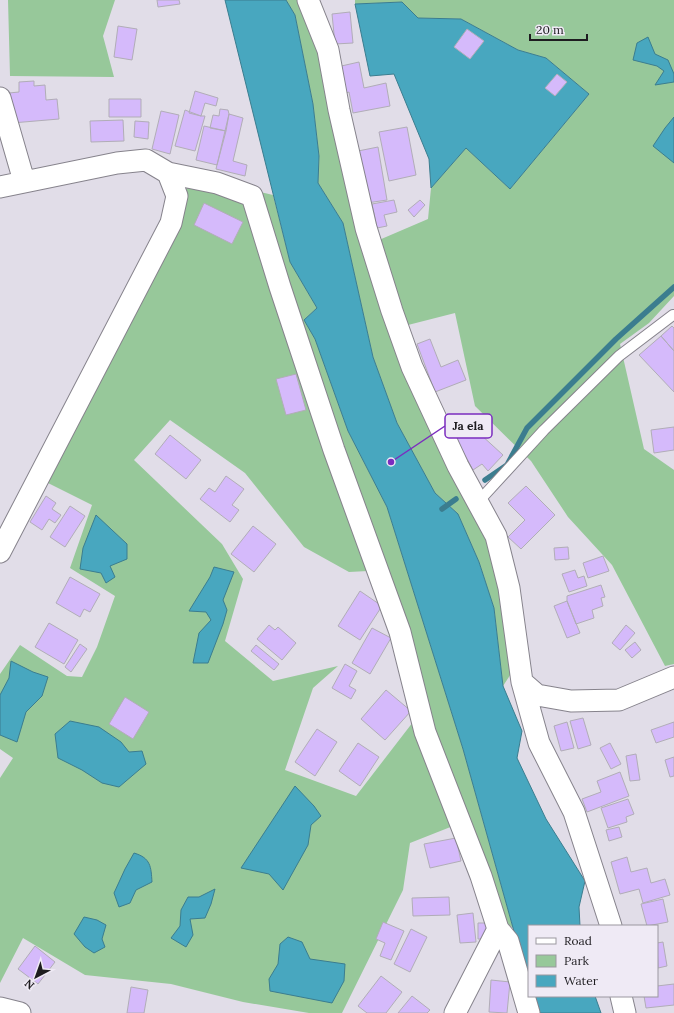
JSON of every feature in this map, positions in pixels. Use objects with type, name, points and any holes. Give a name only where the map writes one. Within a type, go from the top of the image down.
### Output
[{"type":"street","points":[[308,0],[328,50],[339,110],[366,228],[392,311],[412,367],[458,466],[496,536],[509,588],[522,682],[539,743],[574,812],[611,925]]},
{"type":"street","points":[[0,98],[24,181]]},
{"type":"street","points":[[0,187],[117,163],[146,160],[168,173],[217,183],[252,196],[280,287],[334,450],[400,632],[424,732],[481,876],[498,929],[508,941],[529,1013]]},
{"type":"street","points":[[0,552],[170,223],[177,196],[168,173]]},
{"type":"street","points":[[522,682],[538,695],[571,700],[619,700],[674,677]]},
{"type":"street","points":[[454,1013],[498,929]]},
{"type":"street","points":[[621,997],[625,1013]]},
{"type":"street","points":[[0,1008],[20,1013]]},
{"type":"lane","points":[[478,502],[544,430],[620,356],[673,315]]},
{"type":"green space","points":[[8,0],[115,0],[103,36],[114,77],[10,76]]},
{"type":"green space","points":[[286,0],[301,0],[320,46],[359,225],[490,545],[502,592],[514,669],[503,686],[494,608],[479,562],[458,514],[435,493],[397,423],[373,357],[343,223],[318,183],[319,156],[313,104],[295,15]]},
{"type":"green space","points":[[355,0],[674,0],[674,296],[649,323],[620,344],[644,449],[674,470],[674,664],[665,666],[612,565],[568,517],[531,461],[475,406],[455,313],[408,325],[379,240],[428,219],[431,188],[466,148],[510,189],[589,94],[546,58],[518,50],[461,19],[418,18],[402,2],[355,4]]},
{"type":"green space","points":[[188,186],[250,201],[368,571],[349,572],[304,547],[245,473],[170,420],[134,460],[222,544],[243,579],[225,641],[273,681],[338,666],[313,688],[285,770],[356,796],[413,722],[453,826],[410,843],[403,890],[342,1013],[309,1013],[243,1002],[171,984],[85,975],[23,938],[0,983],[0,778],[13,758],[0,749],[0,674],[20,645],[67,676],[82,677],[97,647],[115,596],[70,568],[92,505],[46,482]]},
{"type":"green space","points":[[252,190],[273,195],[290,262],[317,308],[304,320],[315,339],[348,431],[387,507],[463,749],[513,928],[502,919],[428,718],[341,439]]},
{"type":"water","points":[[225,0],[286,0],[295,15],[313,104],[319,156],[318,183],[343,223],[373,357],[397,423],[435,493],[458,514],[479,562],[494,608],[503,686],[522,731],[517,758],[546,819],[585,881],[579,907],[580,925],[528,925],[528,981],[463,749],[387,507],[348,431],[315,339],[304,320],[317,308],[290,262]]},
{"type":"water","points":[[402,2],[418,18],[461,19],[518,50],[546,58],[589,94],[510,189],[466,148],[431,188],[429,159],[394,74],[370,76],[355,4]]},
{"type":"water","points":[[648,37],[655,54],[668,60],[674,74],[674,82],[655,85],[664,71],[657,66],[633,60],[637,43]]},
{"type":"water","points":[[674,117],[674,163],[653,146]]},
{"type":"water","points":[[96,515],[127,544],[127,559],[110,566],[115,577],[106,583],[101,573],[80,569],[83,548]]},
{"type":"water","points":[[214,567],[234,572],[223,600],[227,610],[208,663],[193,663],[199,633],[211,620],[206,612],[189,611],[210,577]]},
{"type":"water","points":[[11,661],[33,672],[48,677],[42,696],[26,712],[17,742],[0,735],[0,695],[9,678]]},
{"type":"water","points":[[70,721],[99,727],[121,742],[129,752],[142,751],[146,764],[119,787],[102,783],[82,770],[58,758],[55,734]]},
{"type":"water","points":[[295,786],[314,806],[321,816],[311,825],[308,845],[283,890],[269,874],[241,868]]},
{"type":"water","points":[[134,853],[147,860],[151,872],[152,882],[136,890],[130,903],[119,907],[114,893]]},
{"type":"water","points":[[215,889],[205,918],[190,919],[193,935],[186,947],[171,938],[180,926],[181,910],[188,897],[199,897]]},
{"type":"water","points":[[84,917],[97,920],[106,925],[102,939],[105,947],[94,953],[85,947],[74,934]]},
{"type":"water","points":[[288,937],[302,942],[310,959],[345,964],[344,981],[332,1003],[270,991],[269,979],[278,964],[280,944]]},
{"type":"water","points":[[532,997],[595,997],[601,1013],[537,1013]]},
{"type":"building","points":[[157,0],[179,0],[180,4],[158,7]]},
{"type":"building","points":[[350,12],[353,43],[335,44],[332,14]]},
{"type":"building","points":[[118,26],[137,29],[132,60],[114,57]]},
{"type":"building","points":[[467,29],[484,41],[470,59],[454,47]]},
{"type":"building","points":[[359,62],[364,88],[386,83],[390,106],[353,113],[349,92],[343,94],[337,67]]},
{"type":"building","points":[[557,74],[567,82],[555,96],[545,88]]},
{"type":"building","points":[[34,81],[34,86],[45,85],[46,100],[57,99],[59,119],[12,123],[9,93],[19,92],[19,82]]},
{"type":"building","points":[[195,91],[218,98],[216,106],[205,103],[201,116],[189,113]]},
{"type":"building","points":[[109,99],[141,99],[141,117],[109,117]]},
{"type":"building","points":[[220,109],[228,110],[229,114],[226,131],[210,128],[213,115],[219,116]]},
{"type":"building","points":[[185,110],[205,116],[195,151],[175,146]]},
{"type":"building","points":[[161,111],[179,115],[170,154],[152,149]]},
{"type":"building","points":[[229,114],[243,118],[233,161],[247,165],[245,176],[216,169]]},
{"type":"building","points":[[123,120],[124,141],[91,142],[90,121]]},
{"type":"building","points":[[135,121],[149,122],[148,139],[134,137]]},
{"type":"building","points":[[204,126],[226,131],[217,165],[196,160]]},
{"type":"building","points":[[407,127],[416,175],[389,181],[379,132]]},
{"type":"building","points":[[378,147],[387,200],[367,203],[358,151]]},
{"type":"building","points":[[394,200],[397,212],[384,215],[387,226],[377,228],[372,204]]},
{"type":"building","points":[[420,200],[425,205],[414,217],[408,210]]},
{"type":"building","points":[[204,203],[243,222],[232,244],[194,225]]},
{"type":"building","points":[[672,326],[674,328],[674,351],[661,336]]},
{"type":"building","points":[[661,336],[674,351],[674,392],[639,355]]},
{"type":"building","points":[[430,339],[441,367],[458,360],[466,380],[435,392],[417,344]]},
{"type":"building","points":[[296,374],[306,410],[286,415],[276,379]]},
{"type":"building","points":[[468,423],[503,455],[488,471],[482,464],[473,470],[455,437]]},
{"type":"building","points":[[674,427],[674,450],[654,453],[651,430]]},
{"type":"building","points":[[170,435],[201,460],[186,479],[155,454]]},
{"type":"building","points":[[226,476],[244,489],[232,505],[239,510],[230,522],[200,499],[209,488],[215,492]]},
{"type":"building","points":[[526,486],[555,515],[521,549],[508,537],[525,520],[508,503]]},
{"type":"building","points":[[46,496],[56,503],[52,509],[61,515],[55,523],[49,519],[42,530],[30,522]]},
{"type":"building","points":[[70,506],[85,516],[65,547],[50,537]]},
{"type":"building","points":[[253,526],[276,544],[254,572],[231,554]]},
{"type":"building","points":[[568,547],[569,559],[555,560],[554,548]]},
{"type":"building","points":[[603,556],[609,571],[588,578],[583,563]]},
{"type":"building","points":[[575,570],[578,578],[584,576],[587,586],[569,592],[562,574]]},
{"type":"building","points":[[70,577],[100,594],[90,612],[84,609],[80,617],[56,603]]},
{"type":"building","points":[[601,585],[605,597],[601,598],[603,606],[592,610],[594,618],[576,624],[567,601],[567,596]]},
{"type":"building","points":[[360,591],[382,606],[360,640],[338,626]]},
{"type":"building","points":[[567,601],[580,633],[567,638],[554,606]]},
{"type":"building","points":[[49,623],[78,640],[64,664],[35,647]]},
{"type":"building","points":[[269,625],[275,630],[278,627],[296,643],[282,660],[257,639]]},
{"type":"building","points":[[626,625],[635,633],[620,650],[612,643]]},
{"type":"building","points":[[372,628],[391,638],[370,674],[352,663]]},
{"type":"building","points":[[635,642],[641,650],[632,658],[625,650]]},
{"type":"building","points":[[80,644],[87,649],[71,672],[65,667]]},
{"type":"building","points":[[256,645],[279,664],[274,670],[251,651]]},
{"type":"building","points":[[345,664],[357,671],[349,686],[356,690],[351,699],[332,688]]},
{"type":"building","points":[[386,690],[411,711],[385,740],[361,719]]},
{"type":"building","points":[[125,697],[149,712],[133,739],[109,724]]},
{"type":"building","points":[[583,718],[591,745],[578,749],[570,721]]},
{"type":"building","points":[[567,722],[574,748],[561,751],[554,726]]},
{"type":"building","points":[[674,722],[674,737],[656,743],[651,730]]},
{"type":"building","points":[[317,729],[337,742],[315,776],[295,762]]},
{"type":"building","points":[[358,743],[379,757],[360,786],[339,771]]},
{"type":"building","points":[[610,743],[621,764],[611,769],[600,748]]},
{"type":"building","points":[[636,754],[640,780],[630,781],[626,756]]},
{"type":"building","points":[[674,757],[674,776],[670,777],[665,760]]},
{"type":"building","points":[[620,772],[629,796],[587,812],[582,799],[601,792],[597,781]]},
{"type":"building","points":[[628,799],[634,814],[626,817],[627,822],[608,828],[601,808]]},
{"type":"building","points":[[619,827],[622,837],[609,841],[606,830]]},
{"type":"building","points":[[456,838],[461,861],[430,868],[424,844]]},
{"type":"building","points":[[627,857],[631,872],[647,868],[651,883],[665,879],[670,895],[643,903],[639,889],[620,894],[611,862]]},
{"type":"building","points":[[449,897],[450,915],[413,916],[412,898]]},
{"type":"building","points":[[663,899],[668,922],[647,925],[641,904]]},
{"type":"building","points":[[473,913],[476,942],[460,943],[457,915]]},
{"type":"building","points":[[383,922],[404,931],[391,960],[380,956],[385,943],[376,939]]},
{"type":"building","points":[[478,923],[488,923],[488,939],[478,939]]},
{"type":"building","points":[[411,929],[427,937],[410,972],[394,964]]},
{"type":"building","points":[[663,942],[667,966],[658,968],[658,943]]},
{"type":"building","points":[[35,946],[55,962],[38,984],[18,969]]},
{"type":"building","points":[[381,976],[402,992],[386,1013],[367,1013],[358,1006]]},
{"type":"building","points":[[491,980],[510,982],[507,1013],[489,1012]]},
{"type":"building","points":[[674,984],[674,1005],[646,1008],[644,997],[658,997],[658,986]]},
{"type":"building","points":[[131,987],[148,990],[144,1013],[127,1013]]},
{"type":"building","points":[[412,996],[430,1010],[427,1013],[398,1013]]},
{"type":"waterway","points":[[485,480],[507,465],[527,428],[616,339],[674,287]]},
{"type":"waterway","points":[[442,509],[456,499]]},
{"type":"place","name":"Ja ela","points":[[391,462]]}]
